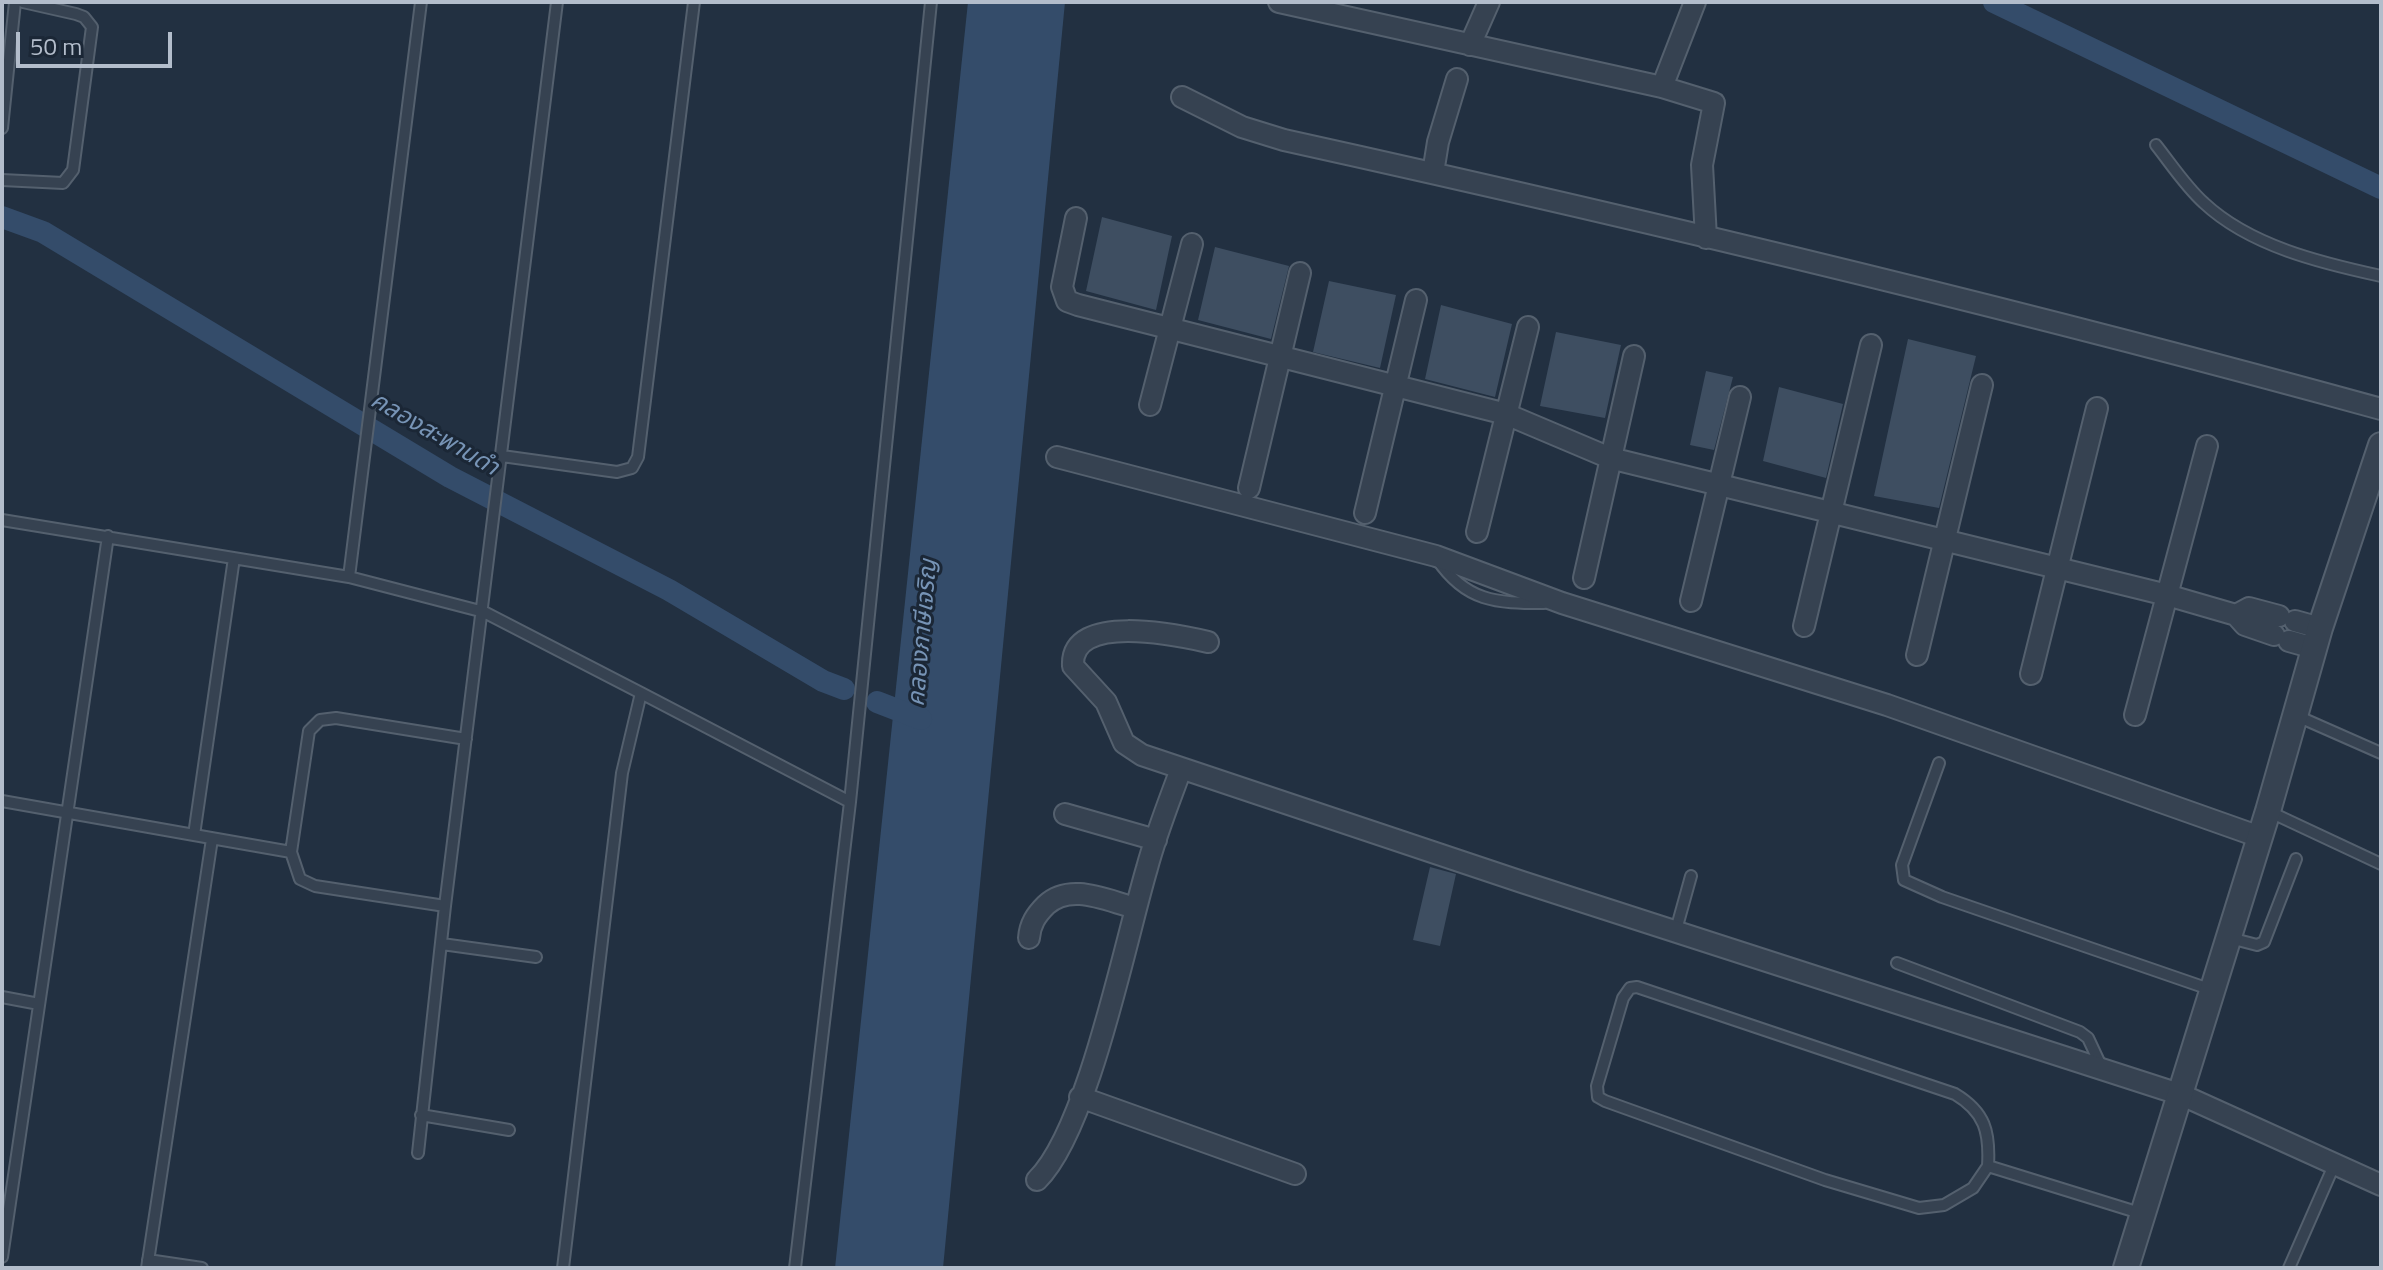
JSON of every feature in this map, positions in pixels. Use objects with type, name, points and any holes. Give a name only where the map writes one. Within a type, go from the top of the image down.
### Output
[{"type":"street","points":[[1279,2],[1662,87],[1714,103],[1702,165],[1706,238]]},
{"type":"street","points":[[1470,45],[1489,2]]},
{"type":"street","points":[[1662,87],[1695,2]]},
{"type":"street","points":[[1433,173],[1444,117],[1457,79]]},
{"type":"street","points":[[1182,97],[1242,127],[1284,140],[1706,238],[2230,368],[2381,409]]},
{"type":"street","points":[[1076,218],[1062,287],[1067,301],[1506,414],[1610,458],[2167,595],[2236,615],[2249,608],[2284,628],[2317,638]]},
{"type":"street","points":[[1150,405],[1192,244]]},
{"type":"street","points":[[1249,488],[1300,273]]},
{"type":"street","points":[[1365,513],[1416,300]]},
{"type":"street","points":[[1477,532],[1528,327]]},
{"type":"street","points":[[1804,626],[1834,512],[1871,345]]},
{"type":"street","points":[[1584,578],[1634,356]]},
{"type":"street","points":[[1917,655],[1982,385]]},
{"type":"street","points":[[1691,601],[1740,397]]},
{"type":"street","points":[[2031,674],[2097,408]]},
{"type":"street","points":[[2126,1268],[2214,991],[2317,638],[2381,445]]},
{"type":"street","points":[[2135,715],[2207,446]]},
{"type":"street","points":[[1057,457],[1436,556],[1562,603],[1887,705],[2260,837]]},
{"type":"street","points":[[1208,642],[1171,634],[1117,632],[1084,639],[1072,657],[1073,666],[1106,702],[1124,743],[1142,755],[2182,1095],[2381,1185]]},
{"type":"street","points":[[1037,1180],[1055,1159],[1080,1097],[1156,840],[1181,769]]},
{"type":"street","points":[[1065,814],[1156,840]]},
{"type":"street","points":[[1029,938],[1037,913],[1054,897],[1067,893],[1136,908]]},
{"type":"street","points":[[1080,1097],[1295,1174]]},
{"type":"lane","points":[[2,128],[15,2]]},
{"type":"lane","points":[[2,180],[63,183],[68,179],[73,170],[92,27],[84,17],[76,14],[23,2]]},
{"type":"lane","points":[[349,577],[421,2]]},
{"type":"lane","points":[[418,1153],[445,906],[484,612],[557,2]]},
{"type":"lane","points":[[502,456],[617,472],[632,468],[638,457],[694,2]]},
{"type":"lane","points":[[795,1268],[850,802],[931,2]]},
{"type":"lane","points":[[2156,145],[2203,203],[2230,223],[2307,258],[2381,276]]},
{"type":"lane","points":[[2,520],[349,577],[484,612],[850,802]]},
{"type":"lane","points":[[2,1257],[108,536]]},
{"type":"lane","points":[[194,835],[234,558]]},
{"type":"lane","points":[[563,1268],[622,773],[641,693]]},
{"type":"lane","points":[[2295,715],[2381,753]]},
{"type":"lane","points":[[445,906],[315,886],[300,879],[291,852],[309,731],[320,720],[336,718],[466,739]]},
{"type":"lane","points":[[1939,763],[1902,865],[1904,880],[1942,897],[2214,991]]},
{"type":"lane","points":[[2,801],[291,852]]},
{"type":"lane","points":[[2268,811],[2381,864]]},
{"type":"lane","points":[[202,1268],[148,1264],[212,839]]},
{"type":"lane","points":[[2230,938],[2257,945],[2264,942],[2296,859]]},
{"type":"lane","points":[[1676,930],[1691,876]]},
{"type":"lane","points":[[442,944],[536,957]]},
{"type":"lane","points":[[1897,963],[2080,1032],[2088,1038],[2103,1070]]},
{"type":"lane","points":[[1637,987],[1955,1094],[1972,1105],[1982,1117],[1990,1135],[1988,1166],[1973,1188],[1944,1205],[1919,1208],[1825,1180],[1605,1101],[1598,1097],[1597,1086],[1623,998],[1630,988],[1637,987]]},
{"type":"lane","points":[[2,997],[39,1004]]},
{"type":"lane","points":[[421,1115],[509,1130]]},
{"type":"lane","points":[[2289,1268],[2335,1163]]},
{"type":"lane","points":[[1988,1166],[2143,1214]]},
{"type":"water","name":"คลองภาษีเจริญ","points":[[968,2],[1065,2],[943,1268],[835,1268]]},
{"type":"building","points":[[1102,217],[1172,236],[1156,310],[1086,291]]},
{"type":"building","points":[[1215,247],[1289,266],[1271,339],[1198,320]]},
{"type":"building","points":[[1329,281],[1396,295],[1380,368],[1313,352]]},
{"type":"building","points":[[1441,305],[1512,324],[1495,397],[1425,379]]},
{"type":"building","points":[[1556,332],[1621,345],[1605,418],[1540,406]]},
{"type":"building","points":[[1908,339],[1976,356],[1939,508],[1874,496]]},
{"type":"building","points":[[1706,371],[1733,377],[1714,450],[1690,445]]},
{"type":"building","points":[[1779,387],[1843,404],[1826,478],[1763,461]]},
{"type":"building","points":[[1430,867],[1456,874],[1440,946],[1413,940]]},
{"type":"waterway","points":[[1994,2],[2381,188]]},
{"type":"waterway","name":"คลองสะพานดำ","points":[[2,217],[43,232],[450,477],[669,590],[823,681],[844,689]]},
{"type":"waterway","name":"คลองสะพานดำ","points":[[877,702],[921,719]]}]
